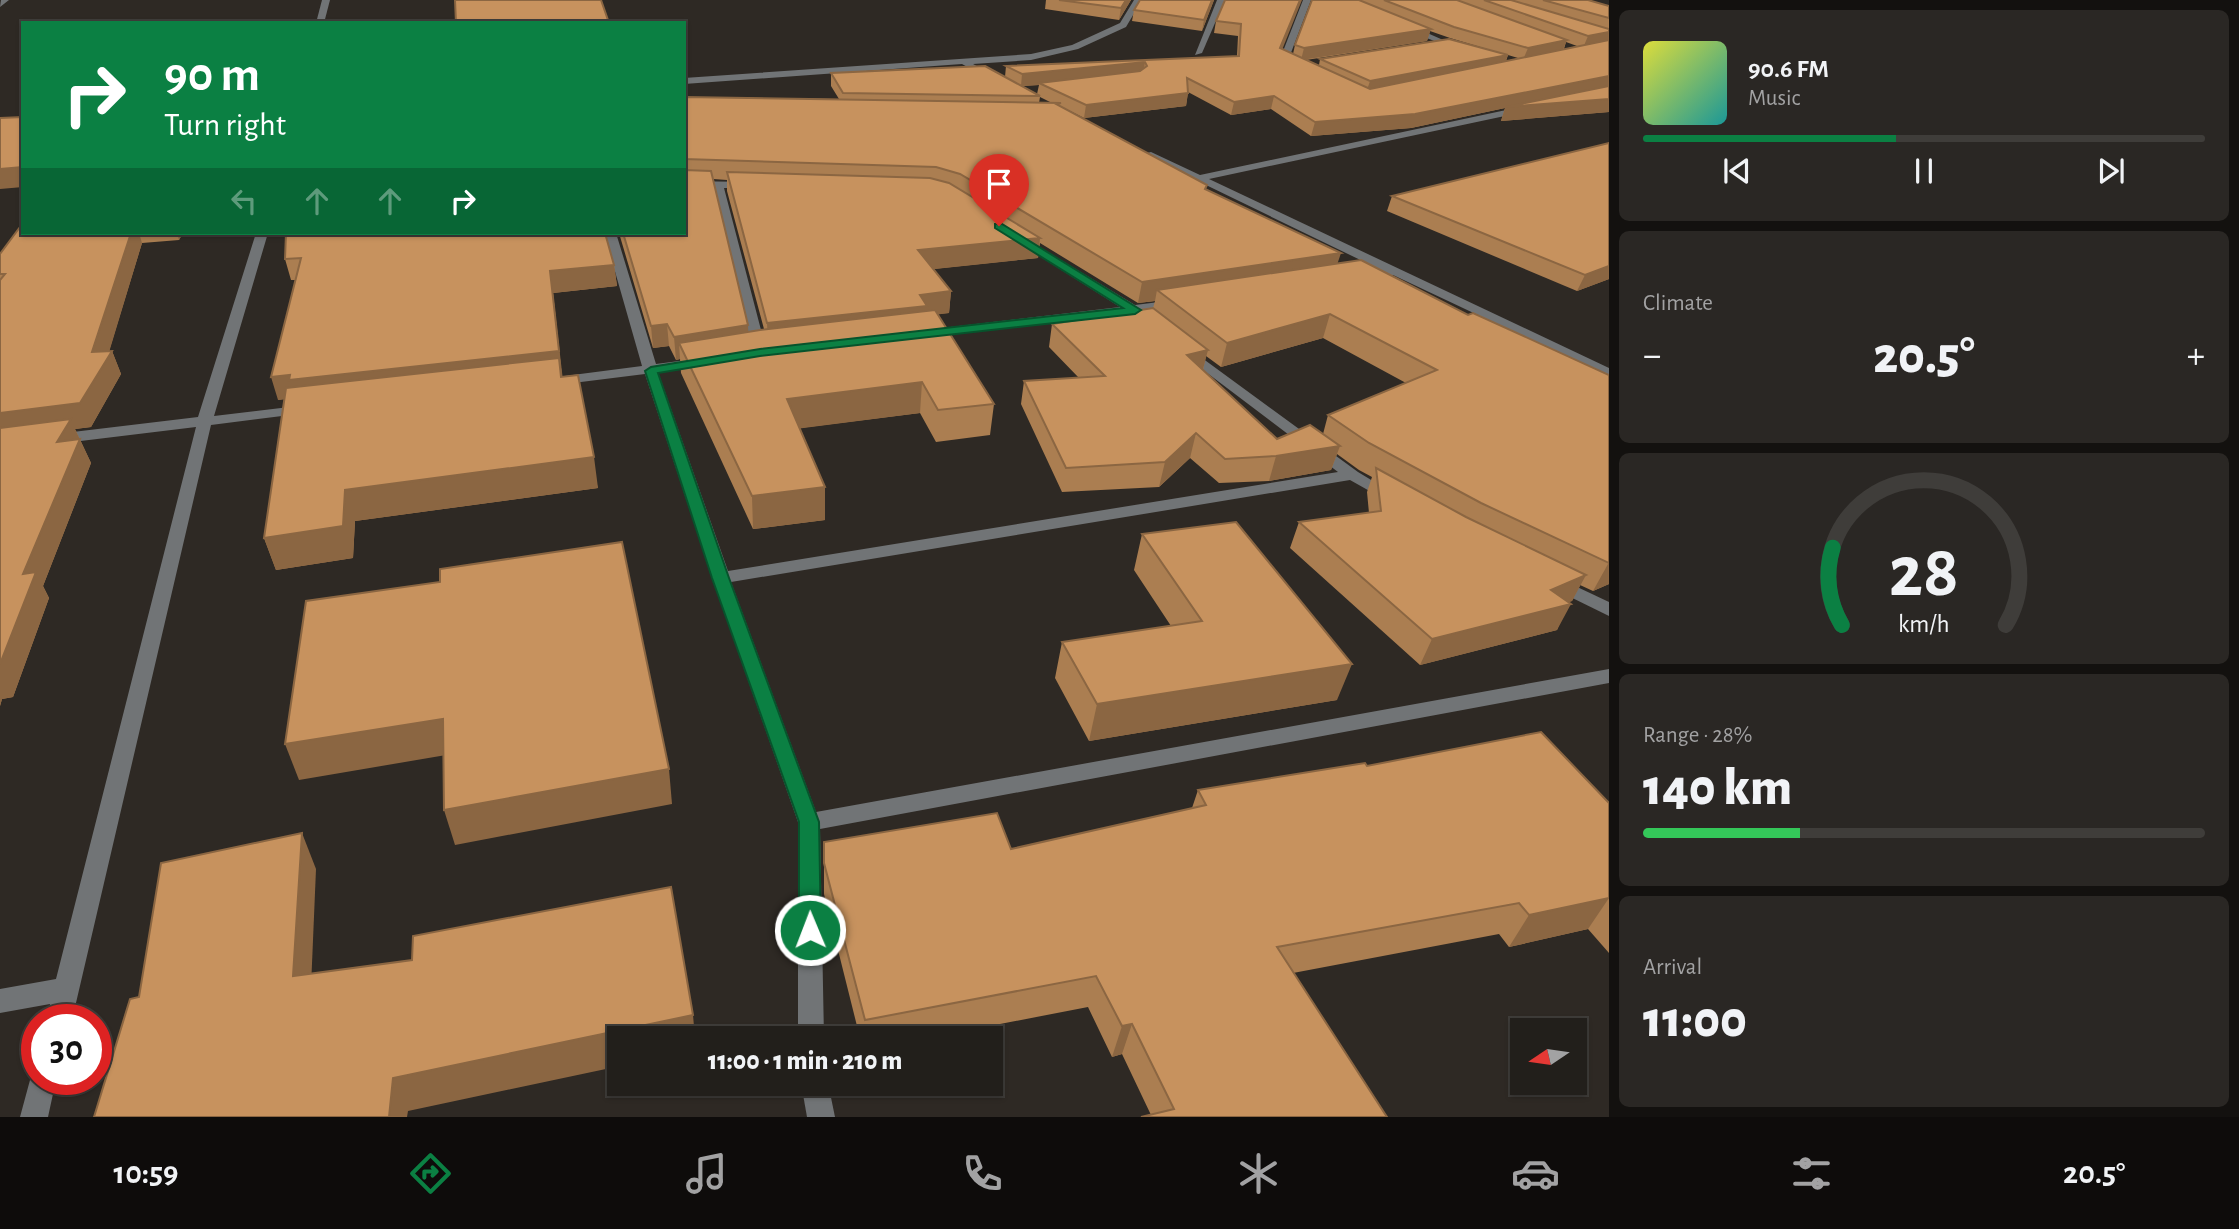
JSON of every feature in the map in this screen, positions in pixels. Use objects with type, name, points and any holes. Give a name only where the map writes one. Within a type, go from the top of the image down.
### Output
[{"type":"street","points":[[0,5],[5,0]]},
{"type":"street","points":[[321,21],[326,0]]},
{"type":"street","points":[[686,81],[1031,57],[1075,47],[1123,25],[1138,0]]},
{"type":"street","points":[[1198,53],[1222,0]]},
{"type":"street","points":[[1307,0],[1284,59],[1301,66],[1313,67]]},
{"type":"street","points":[[1399,24],[1459,47]]},
{"type":"street","points":[[1420,47],[1446,43]]},
{"type":"street","points":[[965,63],[1007,86]]},
{"type":"street","points":[[1200,178],[1531,108]]},
{"type":"street","points":[[1137,150],[1609,373]]},
{"type":"street","points":[[686,184],[758,185]]},
{"type":"street","points":[[718,184],[760,353]]},
{"type":"street","points":[[1010,233],[1141,314]]},
{"type":"street","points":[[63,1004],[205,420],[261,235]]},
{"type":"street","points":[[611,235],[651,371],[720,578],[809,822],[811,1026]]},
{"type":"street","points":[[1355,277],[1396,271]]},
{"type":"street","points":[[913,335],[1141,314],[1190,302]]},
{"type":"street","points":[[1179,345],[1255,405],[1352,475],[1401,502]]},
{"type":"street","points":[[548,382],[651,371],[719,359]]},
{"type":"street","points":[[41,441],[316,408]]},
{"type":"street","points":[[720,578],[1352,475]]},
{"type":"street","points":[[1548,579],[1609,610]]},
{"type":"street","points":[[809,822],[1609,677]]},
{"type":"street","points":[[0,1001],[67,989]]},
{"type":"street","points":[[34,1117],[39,1095]]},
{"type":"street","points":[[817,1096],[821,1117]]},
{"type":"building","points":[[455,0],[601,0],[608,21],[456,21]]},
{"type":"building","points":[[1059,0],[1126,0],[1121,8]]},
{"type":"building","points":[[1140,0],[1212,0],[1204,20],[1134,10]]},
{"type":"building","points":[[1225,0],[1300,0],[1280,48],[1370,89],[1609,40],[1609,76],[1415,114],[1315,122],[1274,96],[1234,102],[1187,78],[1188,93],[1086,105],[1039,83],[1140,71],[1147,66],[1145,62],[1022,74],[1006,66],[1239,56],[1241,24],[1216,21]]},
{"type":"building","points":[[1312,0],[1359,0],[1431,29],[1304,48],[1295,45]]},
{"type":"building","points":[[1384,0],[1457,0],[1567,40],[1528,48],[1454,27]]},
{"type":"building","points":[[1484,0],[1511,0],[1609,29],[1609,32],[1588,36]]},
{"type":"building","points":[[1543,0],[1588,0],[1609,6],[1609,18]]},
{"type":"building","points":[[1449,39],[1508,55],[1370,81],[1320,59]]},
{"type":"building","points":[[985,66],[1040,96],[843,93],[831,73]]},
{"type":"building","points":[[1609,86],[1609,99],[1506,107]]},
{"type":"building","points":[[686,97],[1061,103],[1056,104],[1207,185],[1205,189],[1341,253],[1142,282],[960,174],[936,167],[686,159]]},
{"type":"building","points":[[21,117],[21,167],[0,169],[0,118]]},
{"type":"building","points":[[1609,143],[1609,266],[1585,275],[1392,196]]},
{"type":"building","points":[[686,170],[711,171],[748,325],[674,337],[667,324],[651,326],[624,235],[686,235]]},
{"type":"building","points":[[727,172],[930,178],[949,183],[1040,238],[918,250],[951,291],[920,295],[927,306],[767,323]]},
{"type":"building","points":[[21,226],[21,235],[130,235],[92,352],[112,351],[80,403],[0,413],[0,280],[5,274],[0,274],[0,254]]},
{"type":"building","points":[[286,235],[606,235],[614,265],[550,271],[559,351],[289,380],[290,375],[271,377],[301,258],[285,259]]},
{"type":"building","points":[[1361,260],[1468,315],[1473,313],[1609,375],[1609,563],[1481,503],[1369,443],[1328,415],[1437,370],[1330,314],[1227,343],[1157,290]]},
{"type":"building","points":[[1153,308],[1208,350],[1187,355],[1277,439],[1310,425],[1340,446],[1276,456],[1225,459],[1196,433],[1165,462],[1066,468],[1024,381],[1105,376],[1052,324]]},
{"type":"building","points":[[935,310],[994,404],[938,410],[922,382],[787,399],[825,487],[752,496],[679,343],[760,330]]},
{"type":"building","points":[[559,358],[561,377],[578,375],[594,457],[345,490],[343,526],[264,538],[286,388]]},
{"type":"building","points":[[71,419],[57,442],[80,439],[23,574],[36,572],[0,664],[0,428]]},
{"type":"building","points":[[1376,468],[1466,517],[1586,575],[1551,590],[1571,604],[1432,639],[1299,522],[1381,511]]},
{"type":"building","points":[[1236,522],[1352,664],[1097,704],[1062,642],[1202,621],[1142,534]]},
{"type":"building","points":[[622,542],[669,769],[444,810],[443,719],[285,744],[306,601],[440,582],[440,569]]},
{"type":"building","points":[[1541,732],[1609,803],[1609,898],[1529,915],[1519,903],[1277,947],[1387,1117],[1141,1117],[1174,1109],[1132,1024],[1122,1026],[1096,976],[865,1020],[824,863],[824,842],[997,813],[1011,849],[1206,805],[1198,790],[1365,763],[1367,766]]},
{"type":"building","points":[[302,833],[293,976],[412,960],[413,936],[671,887],[693,1015],[641,1026],[607,1026],[607,1033],[393,1078],[389,1117],[94,1117],[101,1095],[112,1095],[112,1058],[130,999],[139,997],[161,863]]},
{"type":"route","points":[[810,930],[809,822],[720,578],[651,371],[760,353],[1135,310],[999,226]]}]
